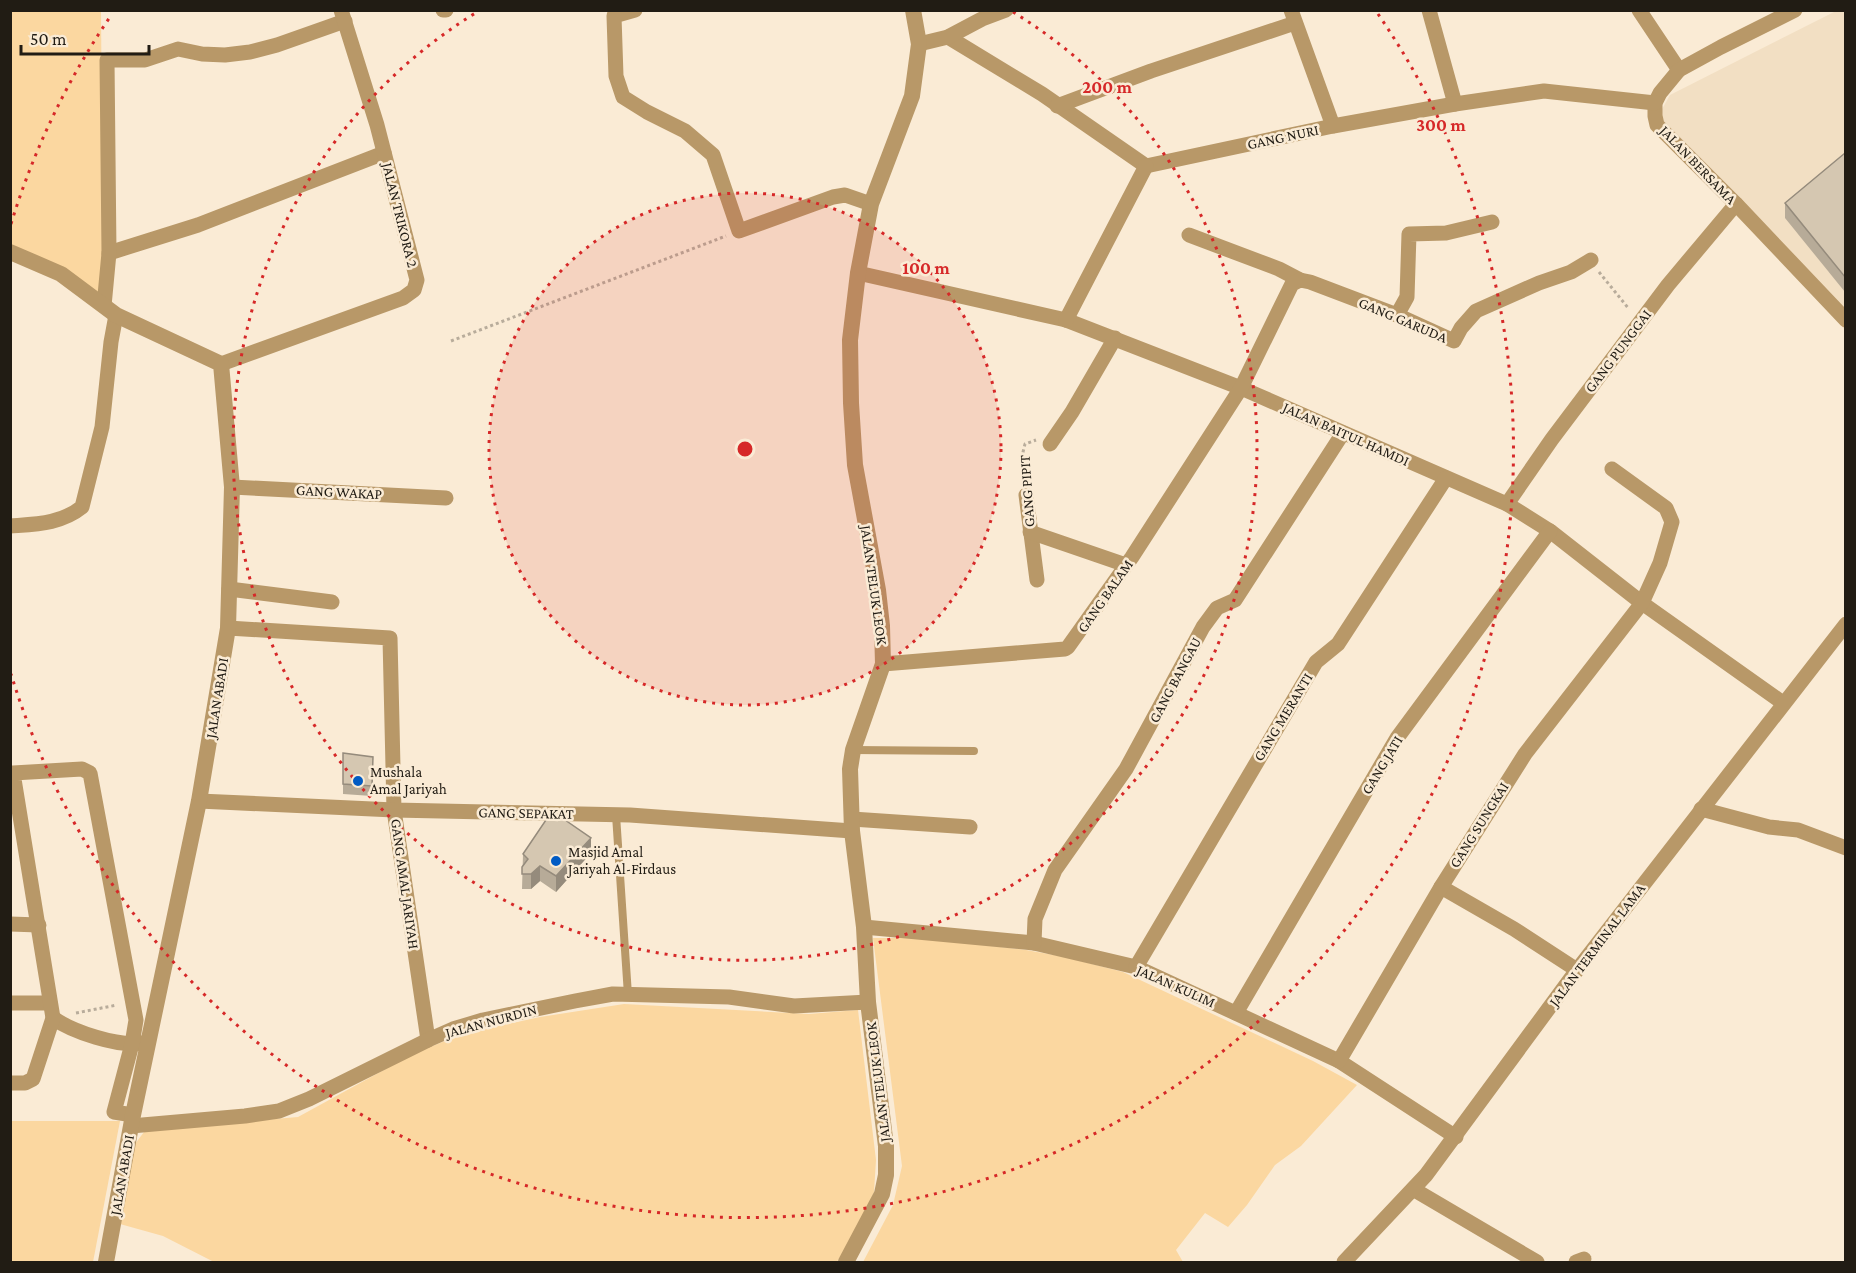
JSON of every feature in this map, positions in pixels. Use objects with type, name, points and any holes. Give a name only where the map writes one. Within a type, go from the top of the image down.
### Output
[{"type":"street","points":[[635,10],[614,16],[616,76],[623,97],[685,131],[713,155],[739,231],[833,197],[845,195],[871,204]]},
{"type":"street","name":"JALAN TELUK LEOK","points":[[846,1263],[858,1244],[882,1194],[886,1175],[886,1146],[868,1002],[864,927],[852,825],[850,769],[853,750],[883,664],[882,626],[878,590],[855,465],[850,403],[850,340],[858,273],[871,204],[912,96],[919,44],[913,10]]},
{"type":"street","points":[[919,44],[948,37],[1006,10]]},
{"type":"street","points":[[1429,10],[1455,104]]},
{"type":"street","points":[[1639,10],[1679,70]]},
{"type":"street","points":[[1655,103],[1660,93],[1679,70],[1769,16],[1794,10]]},
{"type":"street","points":[[10,526],[61,520],[71,516],[82,507],[102,427],[111,342],[107,60],[145,60],[178,49],[225,55],[250,52],[277,45],[343,16]]},
{"type":"street","name":"JALAN TRIKORA 2","points":[[221,364],[403,298],[414,290],[417,280],[384,153],[343,16]]},
{"type":"street","points":[[1057,106],[1293,17],[1334,126]]},
{"type":"street","points":[[948,37],[1042,94],[1146,166],[1066,320]]},
{"type":"street","name":"GANG NURI","points":[[1146,166],[1334,126],[1455,104],[1544,91],[1655,103]]},
{"type":"street","name":"JALAN BERSAMA","points":[[1655,103],[1658,125],[1845,320]]},
{"type":"street","points":[[109,253],[198,225],[384,153]]},
{"type":"street","name":"GANG PUNGGAI","points":[[1507,504],[1552,439],[1668,285],[1736,204]]},
{"type":"street","points":[[1397,315],[1407,297],[1409,234],[1446,233],[1492,222]]},
{"type":"street","name":"GANG GARUDA","points":[[1189,235],[1279,269],[1300,280],[1397,315],[1455,341],[1461,328],[1476,311],[1539,283],[1571,272],[1591,260]]},
{"type":"street","points":[[10,252],[61,274],[110,310],[221,364]]},
{"type":"street","name":"JALAN BAITUL HAMDI","points":[[858,273],[1066,320],[1241,388],[1507,504],[1550,531],[1642,603],[1783,703]]},
{"type":"street","points":[[1241,388],[1292,284],[1300,280]]},
{"type":"street","name":"GANG PIPIT","points":[[1050,444],[1072,412],[1114,338]]},
{"type":"street","name":"JALAN ABADI","points":[[106,1263],[132,1120],[140,1043],[199,801],[228,628],[232,487],[221,364]]},
{"type":"street","name":"GANG BALAM","points":[[883,664],[1065,649],[1072,643],[1126,565],[1241,388]]},
{"type":"street","name":"GANG BANGAU","points":[[1034,943],[1035,919],[1055,870],[1126,770],[1203,627],[1217,608],[1235,600],[1343,433]]},
{"type":"street","name":"GANG SUNGKAI","points":[[1339,1061],[1440,887],[1525,754],[1642,603],[1660,563],[1672,522],[1666,508],[1612,469]]},
{"type":"street","name":"GANG MERANTI","points":[[1136,967],[1316,662],[1338,644],[1446,478]]},
{"type":"street","name":"GANG WAKAP","points":[[232,487],[446,498]]},
{"type":"street","name":"GANG PIPIT","points":[[1026,495],[1037,580]]},
{"type":"street","name":"GANG JATI","points":[[1236,1013],[1397,738],[1550,531]]},
{"type":"street","points":[[1030,532],[1126,565]]},
{"type":"street","points":[[229,589],[332,602]]},
{"type":"street","name":"JALAN TERMINAL LAMA","points":[[1344,1263],[1413,1189],[1456,1137],[1577,970],[1845,624]]},
{"type":"street","name":"GANG AMAL JARIYAH","points":[[228,628],[390,638],[394,810],[428,1040]]},
{"type":"street","points":[[10,1003],[52,1010],[75,1031],[140,1043],[90,773],[82,769],[13,772],[52,1010],[33,1079],[25,1083],[10,1083]]},
{"type":"street","name":"GANG SEPAKAT","points":[[199,801],[394,810],[616,815],[970,828]]},
{"type":"street","points":[[1701,809],[1769,827],[1798,830],[1845,848]]},
{"type":"street","points":[[1440,887],[1514,929],[1577,970]]},
{"type":"street","points":[[10,924],[39,925]]},
{"type":"street","name":"JALAN KULIM","points":[[864,927],[1034,943],[1136,967],[1339,1061],[1456,1137]]},
{"type":"street","name":"JALAN NURDIN","points":[[140,1043],[114,1112],[132,1120],[245,1116],[279,1111],[309,1099],[453,1029],[495,1017],[585,999],[613,994],[729,997],[794,1005],[868,1002]]},
{"type":"street","points":[[1413,1189],[1537,1263]]},
{"type":"lane","points":[[853,750],[974,751]]},
{"type":"lane","points":[[616,815],[628,995]]},
{"type":"path","points":[[451,341],[739,231]]},
{"type":"path","points":[[1591,260],[1640,322]]},
{"type":"path","name":"GANG PIPIT","points":[[1026,495],[1022,456],[1025,444],[1037,440],[1050,444]]},
{"type":"path","points":[[52,1010],[133,1001]]},
{"type":"shaded area","points":[[11,11],[101,11],[103,263],[99,295],[11,244]]},
{"type":"shaded area","points":[[1836,11],[1845,11],[1845,330],[1736,204],[1653,125],[1670,95]]},
{"type":"shaded area","points":[[873,938],[923,938],[1026,950],[1123,972],[1313,1061],[1357,1085],[1301,1146],[1275,1165],[1247,1205],[1228,1227],[1205,1213],[1176,1250],[1183,1262],[863,1262],[893,1205],[902,1166]]},
{"type":"shaded area","points":[[624,1004],[809,1014],[858,1010],[876,1160],[874,1192],[855,1233],[837,1262],[214,1262],[163,1236],[120,1224],[132,1148],[144,1132],[298,1117],[413,1054],[462,1034],[540,1017]]},
{"type":"shaded area","points":[[10,1121],[120,1121],[93,1262],[11,1262]]},
{"type":"building","points":[[1845,153],[1845,277],[1785,203]]},
{"type":"building","name":"Mushala Amal Jariyah","points":[[343,753],[373,757],[372,786],[343,784]]},
{"type":"building","name":"Masjid Amal Jariyah Al-Firdaus","points":[[552,811],[591,838],[556,876],[540,866],[531,874],[522,874],[522,867],[528,859],[523,854]]},
{"type":"place","name":"Mushala Amal Jariyah","points":[[358,781]]},
{"type":"place","name":"Masjid Amal Jariyah Al-Firdaus","points":[[556,861]]}]
